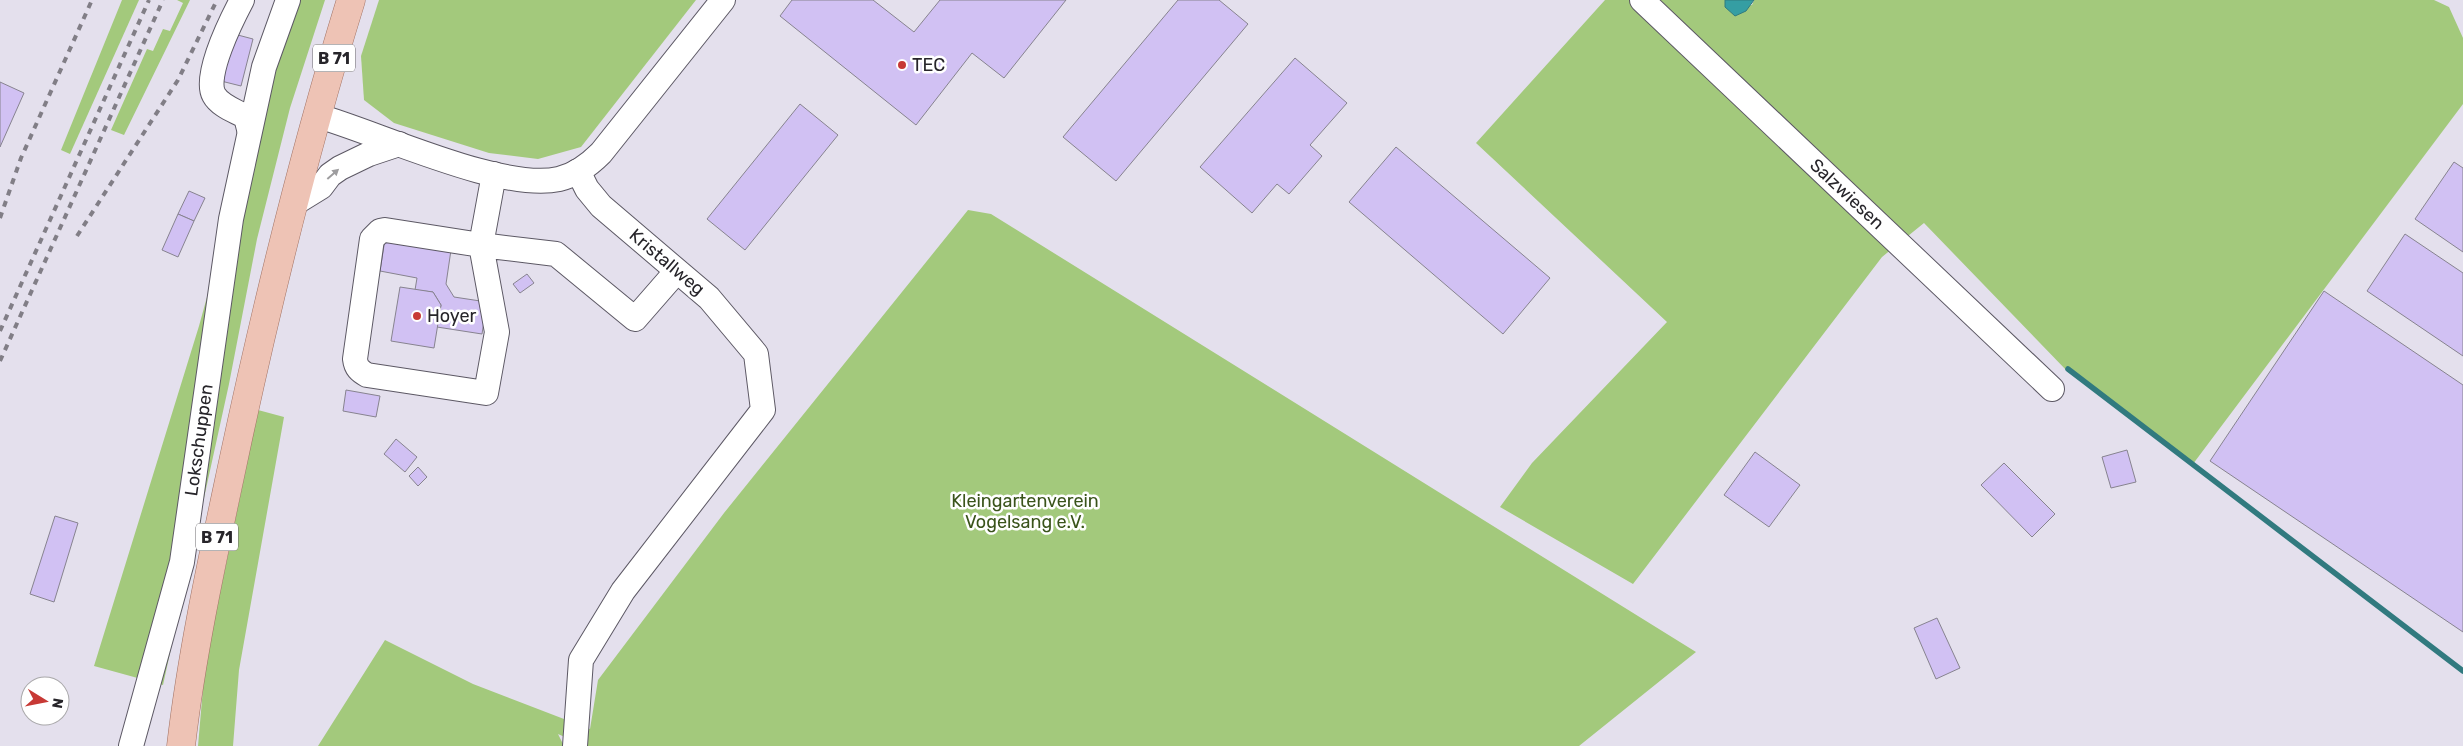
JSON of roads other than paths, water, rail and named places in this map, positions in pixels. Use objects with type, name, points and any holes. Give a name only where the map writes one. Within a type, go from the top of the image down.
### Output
[{"type":"main road","name":"B 71","points":[[181,746],[196,645],[258,348],[318,116],[351,0]]},
{"type":"street","points":[[242,0],[230,26],[211,78],[213,94],[216,99],[246,117],[249,130]]},
{"type":"street","name":"Lokschuppen","points":[[131,746],[182,562],[222,278],[249,130],[264,67],[288,0]]},
{"type":"street","points":[[318,116],[494,174],[518,179],[547,180],[568,176],[594,160],[608,146],[724,0]]},
{"type":"street","name":"Salzwiesen","points":[[1642,0],[2052,388]]},
{"type":"street","points":[[295,203],[321,187],[330,175],[340,168],[369,154],[399,144]]},
{"type":"street","name":"Kristallweg","points":[[575,746],[573,741],[581,660],[622,590],[763,410],[756,354],[709,298],[676,272],[601,206],[587,189],[578,171]]},
{"type":"street","points":[[494,174],[481,245],[497,332],[486,393],[367,375],[361,372],[356,366],[355,359],[372,240],[375,235],[385,230],[481,245],[556,254],[635,319],[676,272]]},
{"type":"water","points":[[1725,0],[1754,0],[1746,11],[1735,16],[1725,7]]},
{"type":"waterway","points":[[2068,369],[2463,671]]},
{"type":"railway","points":[[0,218],[21,158],[92,0]]},
{"type":"railway","points":[[0,331],[149,0]]},
{"type":"railway","points":[[0,361],[163,0]]},
{"type":"railway","points":[[77,236],[178,80],[217,0]]},
{"type":"place","name":"TEC","points":[[902,65]]},
{"type":"place","name":"Hoyer","points":[[417,316]]},
{"type":"park label","name":"Kleingartenverein Vogelsang e.V.","points":[[1025,511]]}]
